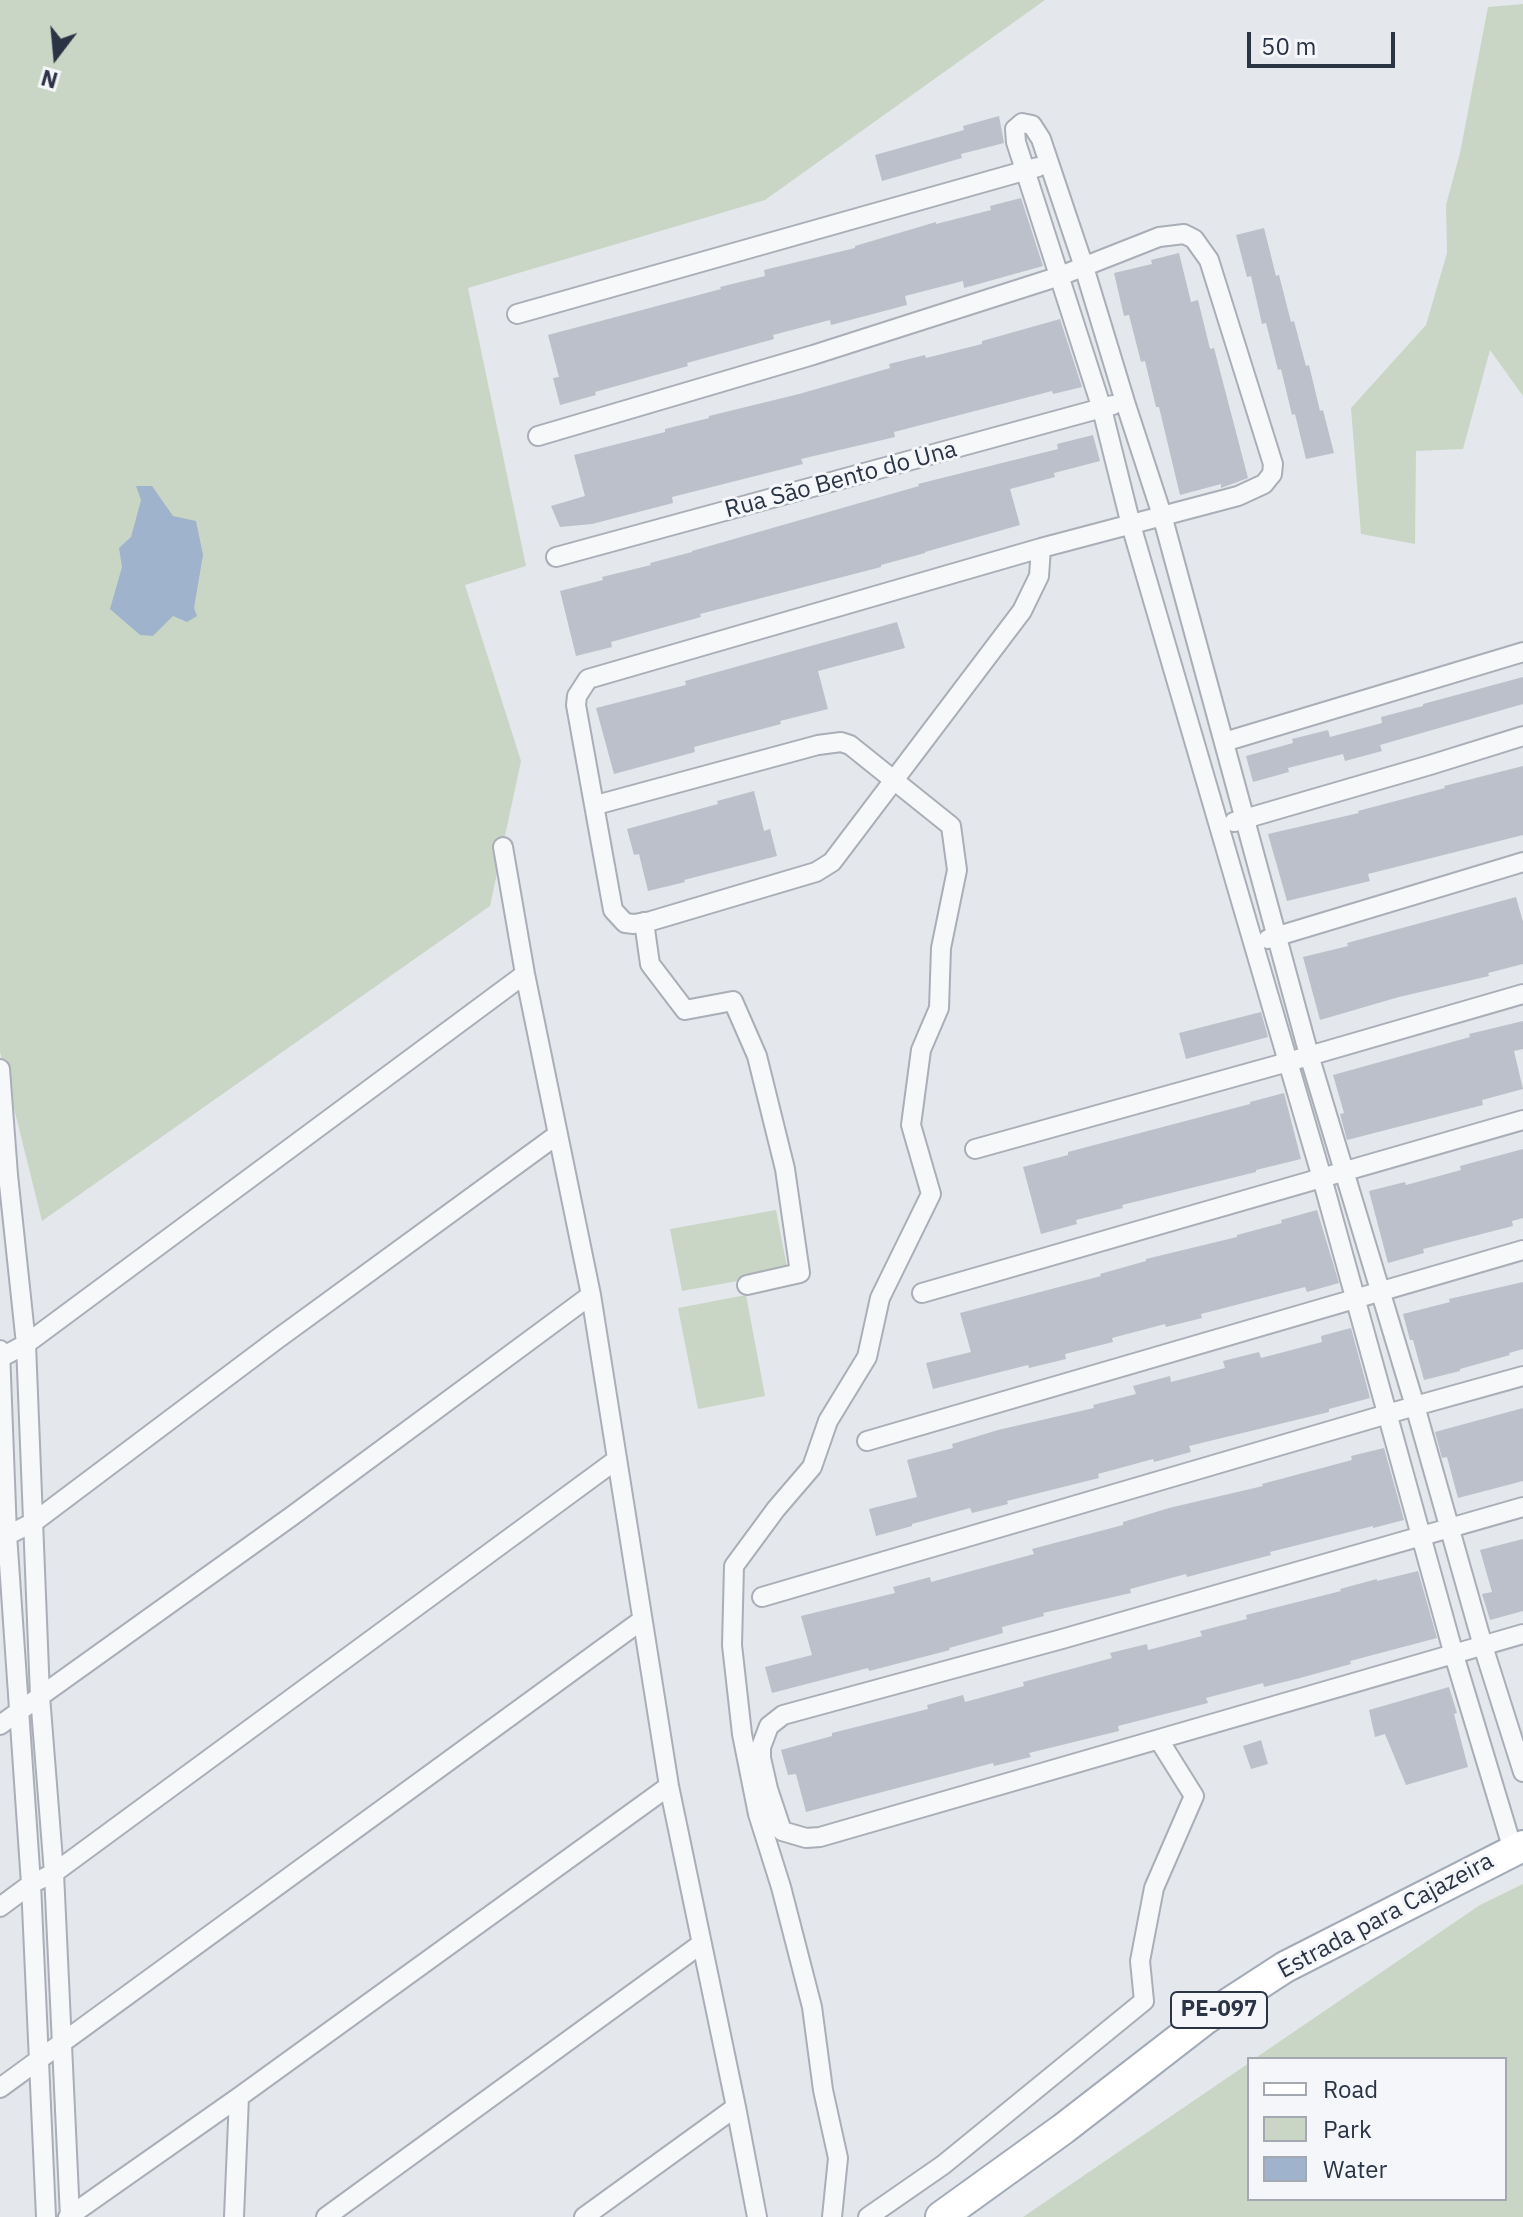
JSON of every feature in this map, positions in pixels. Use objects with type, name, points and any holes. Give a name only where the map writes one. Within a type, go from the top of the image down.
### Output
[{"type":"main road","name":"Estrada para Cajazeira","points":[[941,2217],[1063,2129],[1205,2019],[1285,1967],[1518,1848]]},
{"type":"street","points":[[1518,1848],[1454,1655],[1322,1178],[1131,525],[1102,409],[1014,135],[1015,129],[1022,123],[1032,125],[1038,131],[1162,515],[1309,1055],[1523,1772]]},
{"type":"street","points":[[517,314],[1027,172],[1048,163]]},
{"type":"street","points":[[538,436],[813,355],[1060,276],[1159,237],[1184,234],[1194,239],[1209,260],[1273,464],[1272,474],[1264,484],[1252,491],[1041,548],[588,679],[577,696],[576,705],[613,910],[625,923],[644,922],[816,872],[832,862],[1022,611],[1039,576],[1041,548]]},
{"type":"street","name":"Rua São Bento do Una","points":[[556,557],[1102,409],[1124,400]]},
{"type":"street","points":[[1224,742],[1523,652]]},
{"type":"street","points":[[1220,826],[1523,736]]},
{"type":"street","points":[[596,805],[841,742],[850,745],[951,826],[957,870],[941,948],[939,1008],[921,1050],[911,1125],[931,1194],[880,1298],[867,1357],[828,1421],[812,1467],[734,1566],[732,1645],[742,1734],[758,1814],[781,1887],[812,2007],[823,2090],[838,2158],[832,2217]]},
{"type":"street","points":[[503,847],[525,974],[591,1295],[669,1786],[757,2217]]},
{"type":"street","points":[[1253,942],[1523,862]]},
{"type":"street","points":[[644,922],[650,964],[685,1010],[733,1001],[757,1056],[785,1169],[800,1273],[747,1285]]},
{"type":"street","points":[[0,1358],[26,1344],[525,974]]},
{"type":"street","points":[[975,1149],[1523,994]]},
{"type":"street","points":[[0,1069],[4,1176],[26,1344],[40,1696],[54,1873],[69,2216]]},
{"type":"street","points":[[922,1293],[1523,1120]]},
{"type":"street","points":[[4,1537],[34,1522],[557,1135]]},
{"type":"street","points":[[867,1441],[1523,1250]]},
{"type":"street","points":[[0,1725],[292,1516],[591,1295]]},
{"type":"street","points":[[0,1350],[4,1537],[31,1884],[46,2217]]},
{"type":"street","points":[[762,1597],[1523,1376]]},
{"type":"street","points":[[0,1907],[31,1884],[54,1873],[616,1460]]},
{"type":"street","points":[[1523,1507],[783,1715],[769,1726],[761,1747],[761,1758],[782,1831],[806,1838],[820,1837],[1523,1634]]},
{"type":"street","points":[[0,2088],[642,1620]]},
{"type":"street","points":[[868,2217],[943,2165],[1144,2001],[1140,1961],[1154,1888],[1194,1796],[1159,1740]]},
{"type":"street","points":[[69,2216],[669,1786]]},
{"type":"street","points":[[326,2217],[701,1944]]},
{"type":"street","points":[[234,2217],[239,2097]]},
{"type":"street","points":[[584,2217],[736,2107]]},
{"type":"green space","points":[[0,0],[1045,0],[765,200],[468,288],[526,566],[465,585],[521,761],[490,906],[42,1221],[0,1052]]},
{"type":"green space","points":[[1523,4],[1523,396],[1490,350],[1463,449],[1416,451],[1415,544],[1361,534],[1351,408],[1426,325],[1447,253],[1446,205],[1460,153],[1488,7]]},
{"type":"green space","points":[[776,1210],[788,1272],[682,1291],[670,1229]]},
{"type":"green space","points":[[746,1295],[765,1396],[698,1409],[678,1308]]},
{"type":"green space","points":[[1523,1884],[1523,2217],[1023,2217],[1247,2064],[1247,2201],[1507,2201],[1507,2057],[1257,2057],[1480,1905]]},
{"type":"water","points":[[136,486],[152,486],[173,516],[196,521],[203,555],[194,608],[197,616],[187,622],[173,616],[153,636],[140,635],[110,609],[122,567],[119,548],[131,537],[141,500]]},
{"type":"building","points":[[999,116],[1004,143],[882,181],[875,155],[964,130],[963,126]]},
{"type":"building","points":[[1021,198],[1043,266],[964,288],[963,281],[905,296],[907,305],[831,325],[830,320],[773,335],[774,339],[687,363],[688,366],[560,405],[553,378],[559,377],[548,335],[721,289],[765,276],[764,270],[855,248],[936,222],[991,210],[990,206]]},
{"type":"building","points":[[1264,228],[1276,276],[1279,275],[1306,366],[1309,365],[1334,453],[1306,459],[1281,369],[1278,370],[1266,323],[1262,324],[1251,276],[1247,277],[1236,235]]},
{"type":"building","points":[[1179,253],[1191,302],[1198,300],[1210,349],[1214,348],[1248,478],[1221,488],[1221,484],[1180,495],[1159,407],[1156,407],[1145,361],[1141,362],[1129,315],[1124,316],[1114,273],[1152,264],[1151,260]]},
{"type":"building","points":[[1060,319],[1082,387],[1053,394],[1052,391],[894,432],[895,437],[801,459],[803,464],[672,497],[673,503],[592,524],[560,527],[551,506],[585,496],[574,455],[890,368],[889,364],[982,344],[982,341]]},
{"type":"building","points":[[1093,435],[1100,461],[1010,489],[1020,525],[881,567],[700,614],[701,617],[611,642],[612,647],[576,656],[560,591],[918,484],[1058,449],[1057,444]]},
{"type":"building","points":[[897,622],[905,648],[818,671],[828,709],[694,747],[695,752],[614,774],[596,708],[686,685],[685,681]]},
{"type":"building","points":[[1523,677],[1523,704],[1380,745],[1382,751],[1345,761],[1343,754],[1288,768],[1289,772],[1253,782],[1246,756],[1328,730],[1330,737],[1382,723],[1381,717]]},
{"type":"building","points":[[1523,766],[1523,835],[1368,874],[1370,881],[1287,901],[1268,834],[1359,813],[1444,786]]},
{"type":"building","points":[[754,791],[764,831],[770,829],[777,856],[648,891],[639,854],[634,855],[627,829]]},
{"type":"building","points":[[1516,897],[1523,922],[1523,964],[1488,973],[1489,976],[1320,1020],[1303,957]]},
{"type":"building","points":[[1261,1012],[1268,1037],[1186,1059],[1179,1033]]},
{"type":"building","points":[[1523,1021],[1523,1049],[1514,1051],[1523,1089],[1482,1100],[1483,1105],[1347,1140],[1340,1114],[1344,1113],[1333,1075]]},
{"type":"building","points":[[1284,1093],[1301,1159],[1122,1205],[1123,1208],[1076,1220],[1077,1224],[1041,1234],[1023,1167]]},
{"type":"building","points":[[1523,1149],[1523,1218],[1512,1221],[1513,1226],[1423,1249],[1424,1253],[1388,1263],[1369,1191],[1461,1170],[1460,1166]]},
{"type":"building","points":[[1317,1210],[1339,1283],[1307,1292],[1305,1287],[1201,1314],[1202,1318],[1112,1338],[1113,1342],[1065,1354],[1066,1359],[1029,1368],[1028,1365],[933,1389],[926,1363],[971,1352],[960,1313],[1101,1276],[1146,1259],[1237,1237]]},
{"type":"building","points":[[1523,1282],[1523,1349],[1424,1380],[1403,1314],[1450,1302],[1449,1299]]},
{"type":"building","points":[[1351,1328],[1370,1398],[1329,1409],[1329,1412],[1189,1446],[1191,1452],[1098,1474],[1099,1478],[1007,1501],[1008,1504],[972,1513],[970,1508],[876,1536],[869,1509],[917,1497],[907,1460],[953,1448],[952,1444],[998,1430],[1094,1408],[1093,1405],[1136,1394],[1133,1386],[1170,1376],[1171,1382],[1225,1368],[1223,1361],[1259,1352],[1261,1358],[1322,1342],[1321,1336]]},
{"type":"building","points":[[1523,1408],[1523,1481],[1458,1498],[1447,1457],[1442,1458],[1435,1432]]},
{"type":"building","points":[[1384,1448],[1404,1520],[1130,1589],[1131,1593],[1043,1613],[1044,1616],[1002,1627],[1003,1633],[950,1650],[772,1693],[765,1667],[812,1655],[801,1616],[895,1593],[893,1587],[930,1577],[931,1582],[1034,1554],[1032,1549],[1123,1525],[1123,1522],[1169,1508],[1263,1486]]},
{"type":"building","points":[[1523,1539],[1523,1611],[1490,1620],[1482,1594],[1492,1592],[1480,1550]]},
{"type":"building","points":[[1418,1571],[1437,1638],[1300,1678],[1264,1687],[1263,1683],[1206,1698],[1208,1703],[1118,1726],[1119,1731],[1029,1753],[1031,1757],[994,1766],[993,1763],[806,1812],[796,1774],[788,1775],[781,1750],[832,1736],[832,1733],[928,1709],[927,1705],[963,1695],[965,1702],[1024,1686],[1023,1682],[1112,1658],[1110,1653],[1147,1644],[1148,1650],[1202,1636],[1200,1631],[1247,1619],[1246,1615],[1377,1579]]},
{"type":"building","points":[[1449,1687],[1468,1767],[1406,1785],[1385,1734],[1375,1737],[1369,1710]]},
{"type":"building","points":[[1261,1740],[1268,1764],[1251,1769],[1243,1746]]}]
